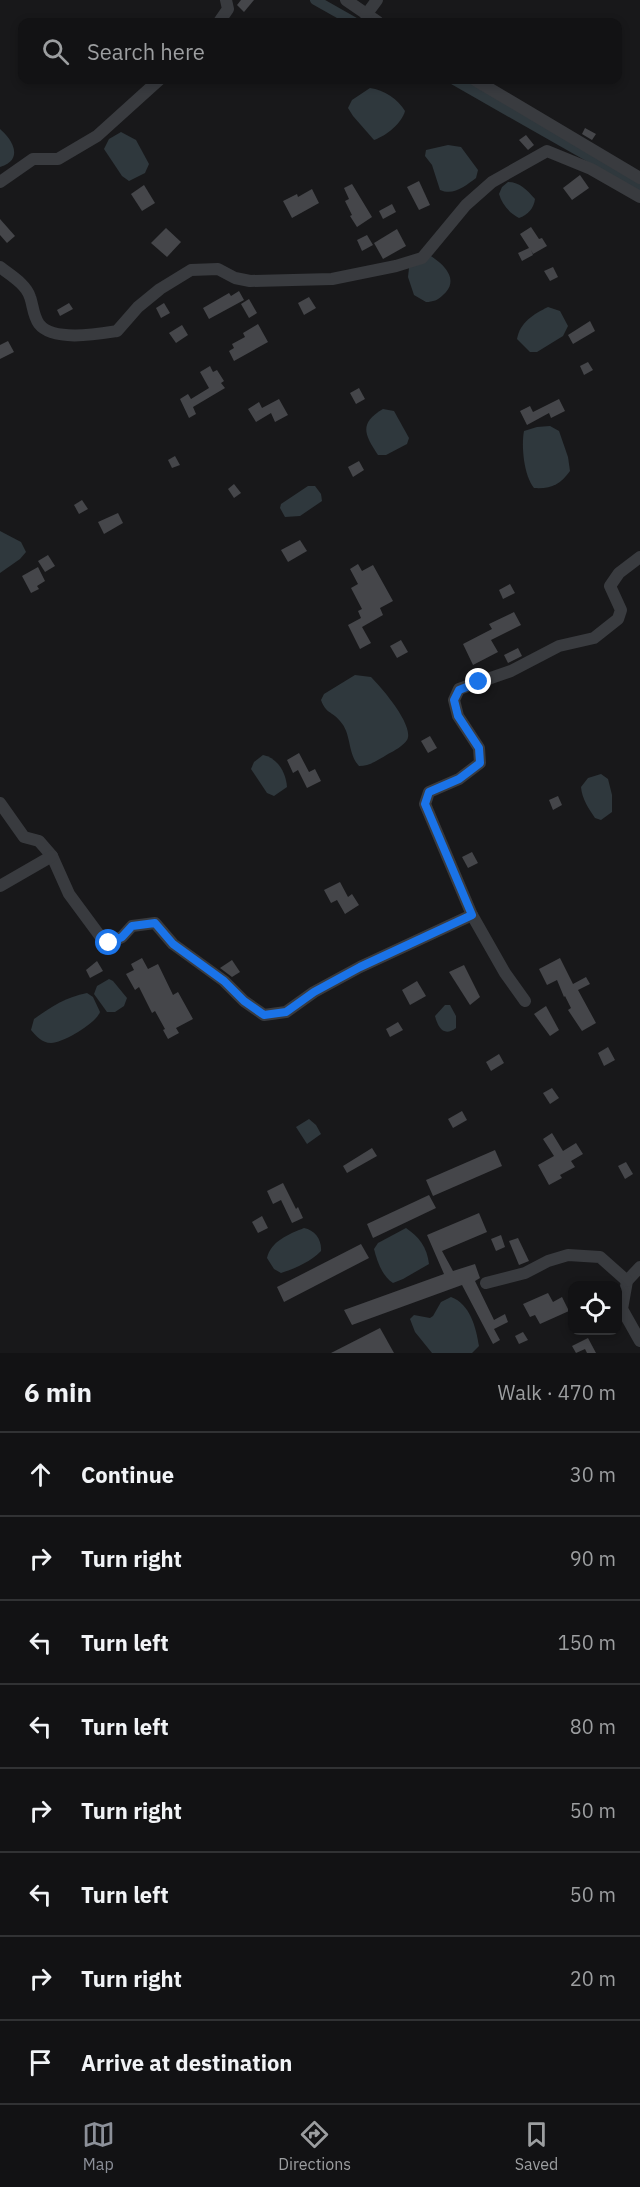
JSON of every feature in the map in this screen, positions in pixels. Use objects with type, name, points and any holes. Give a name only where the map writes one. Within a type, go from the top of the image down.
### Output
[{"type":"street","points":[[222,18],[228,9],[226,0]]},
{"type":"street","points":[[346,0],[371,18]]},
{"type":"street","points":[[366,15],[377,0]]},
{"type":"street","points":[[0,182],[33,159],[57,159],[97,136],[155,84]]},
{"type":"street","points":[[482,84],[640,178]]},
{"type":"street","points":[[572,161],[582,143]]},
{"type":"street","points":[[0,267],[30,294],[39,324],[48,331],[86,335],[117,331],[138,307],[160,289],[191,270],[218,269],[235,278],[250,281],[332,279],[396,266],[422,258],[466,205],[492,182],[547,151],[591,169],[640,197]]},
{"type":"street","points":[[525,1001],[472,915],[425,804],[429,792],[459,779],[480,763],[479,748],[458,716],[454,700],[459,690],[511,671],[559,646],[594,638],[618,619],[621,610],[610,586],[618,573],[640,557]]},
{"type":"street","points":[[0,803],[24,837],[39,841],[52,856],[69,894],[100,936],[109,943],[122,937],[132,926],[155,923],[173,944],[224,981],[244,1001],[264,1015],[286,1012],[314,992],[360,967],[472,915]]},
{"type":"street","points":[[0,886],[52,856]]},
{"type":"street","points":[[486,1283],[525,1273],[548,1261],[568,1255],[600,1257],[627,1281]]},
{"type":"street","points":[[640,1267],[627,1281],[622,1309],[640,1341]]},
{"type":"shaded area","points":[[370,88],[390,96],[405,111],[401,120],[393,128],[374,140],[348,108],[352,100]]},
{"type":"shaded area","points":[[0,129],[12,144],[14,155],[12,160],[0,167]]},
{"type":"shaded area","points":[[121,132],[136,140],[149,164],[145,173],[129,181],[122,176],[104,149],[109,139]]},
{"type":"shaded area","points":[[448,145],[461,147],[478,170],[476,178],[468,184],[445,192],[440,190],[432,165],[425,156],[426,150]]},
{"type":"shaded area","points":[[508,182],[520,185],[535,199],[530,211],[519,218],[506,208],[499,194]]},
{"type":"shaded area","points":[[429,255],[448,272],[450,284],[439,298],[426,302],[414,295],[408,277],[409,268]]},
{"type":"shaded area","points":[[548,307],[560,311],[568,326],[563,336],[537,352],[530,352],[517,339],[521,328],[528,319]]},
{"type":"shaded area","points":[[383,409],[394,411],[409,438],[407,444],[386,455],[378,455],[366,429],[370,419]]},
{"type":"shaded area","points":[[550,426],[559,431],[570,471],[563,480],[555,485],[534,488],[524,461],[524,431]]},
{"type":"shaded area","points":[[308,486],[315,486],[321,494],[322,501],[300,516],[285,517],[280,508],[281,504]]},
{"type":"shaded area","points":[[0,531],[21,542],[26,552],[0,573]]},
{"type":"shaded area","points":[[355,675],[371,677],[376,682],[402,717],[408,734],[407,740],[398,748],[374,762],[359,766],[355,761],[344,726],[325,708],[321,700],[324,694]]},
{"type":"shaded area","points":[[263,755],[277,763],[285,777],[287,787],[274,796],[267,793],[251,769],[254,762]]},
{"type":"shaded area","points":[[601,774],[608,779],[612,795],[612,812],[601,820],[595,818],[588,807],[581,787],[588,778]]},
{"type":"shaded area","points":[[109,979],[127,998],[124,1006],[115,1012],[107,1012],[94,994],[97,986]]},
{"type":"shaded area","points":[[87,993],[93,997],[100,1012],[78,1032],[63,1040],[48,1043],[37,1037],[31,1030],[34,1019],[46,1010],[65,1000]]},
{"type":"shaded area","points":[[445,1005],[450,1005],[456,1016],[456,1028],[448,1032],[442,1030],[435,1016]]},
{"type":"shaded area","points":[[309,1119],[321,1134],[307,1144],[296,1127]]},
{"type":"shaded area","points":[[304,1228],[317,1236],[321,1251],[292,1269],[281,1273],[274,1269],[267,1258],[272,1247],[287,1236]]},
{"type":"shaded area","points":[[406,1228],[422,1243],[429,1264],[393,1283],[383,1272],[374,1249],[378,1243]]},
{"type":"shaded area","points":[[451,1297],[463,1305],[474,1324],[479,1346],[472,1353],[432,1353],[415,1332],[410,1319],[414,1315],[430,1318],[441,1302]]},
{"type":"building","points":[[241,0],[254,0],[244,12],[237,5]]},
{"type":"building","points":[[585,128],[596,134],[592,140],[582,134]]},
{"type":"building","points":[[526,135],[534,145],[528,150],[519,140]]},
{"type":"building","points":[[580,175],[589,188],[572,200],[563,188]]},
{"type":"building","points":[[419,181],[430,205],[419,210],[407,187]]},
{"type":"building","points":[[352,184],[372,217],[357,227],[345,201],[349,199],[344,188]]},
{"type":"building","points":[[144,185],[155,203],[142,211],[131,194]]},
{"type":"building","points":[[312,189],[319,203],[292,218],[283,201],[297,194],[298,197]]},
{"type":"building","points":[[392,204],[396,212],[383,219],[379,211]]},
{"type":"building","points":[[0,219],[15,236],[7,243],[0,235]]},
{"type":"building","points":[[531,227],[547,246],[533,254],[531,250],[533,255],[522,261],[518,253],[529,248],[520,234]]},
{"type":"building","points":[[166,228],[181,242],[167,257],[151,243]]},
{"type":"building","points":[[397,229],[406,246],[383,259],[374,243]]},
{"type":"building","points":[[367,235],[373,245],[362,251],[357,240]]},
{"type":"building","points":[[553,267],[558,277],[550,281],[544,271]]},
{"type":"building","points":[[239,291],[244,300],[209,319],[203,308],[229,293],[231,296]]},
{"type":"building","points":[[309,297],[316,308],[304,315],[298,303]]},
{"type":"building","points":[[249,299],[257,313],[249,318],[241,304]]},
{"type":"building","points":[[69,303],[73,309],[60,316],[57,310]]},
{"type":"building","points":[[164,303],[170,313],[161,318],[156,308]]},
{"type":"building","points":[[590,321],[595,331],[573,344],[568,335]]},
{"type":"building","points":[[258,324],[268,342],[234,361],[229,351],[234,348],[232,344],[245,337],[243,333]]},
{"type":"building","points":[[182,325],[188,335],[176,343],[169,333]]},
{"type":"building","points":[[8,341],[14,352],[0,359],[0,345]]},
{"type":"building","points":[[588,362],[593,370],[584,375],[580,366]]},
{"type":"building","points":[[210,366],[213,372],[217,370],[224,381],[221,383],[225,388],[193,407],[196,414],[189,418],[180,399],[188,394],[191,399],[209,388],[200,372]]},
{"type":"building","points":[[359,388],[365,399],[356,404],[350,393]]},
{"type":"building","points":[[279,399],[288,415],[275,422],[271,413],[256,422],[248,409],[259,402],[262,408]]},
{"type":"building","points":[[559,399],[565,411],[551,418],[549,413],[527,425],[520,411],[530,406],[533,412]]},
{"type":"building","points":[[175,456],[180,465],[172,468],[168,460]]},
{"type":"building","points":[[359,461],[364,470],[353,477],[348,467]]},
{"type":"building","points":[[234,484],[241,493],[234,498],[228,489]]},
{"type":"building","points":[[82,500],[88,509],[79,514],[74,505]]},
{"type":"building","points":[[118,513],[123,523],[104,534],[98,522]]},
{"type":"building","points":[[300,540],[307,551],[288,562],[281,550]]},
{"type":"building","points":[[48,555],[55,566],[45,572],[38,561]]},
{"type":"building","points":[[358,564],[362,571],[373,565],[393,601],[380,608],[383,615],[362,627],[371,643],[360,649],[348,625],[361,618],[358,611],[362,609],[351,588],[358,584],[350,569]]},
{"type":"building","points":[[38,567],[45,581],[37,586],[39,589],[31,593],[22,576]]},
{"type":"building","points":[[510,584],[515,593],[503,599],[499,590]]},
{"type":"building","points":[[514,612],[521,625],[491,640],[498,652],[473,665],[463,644],[492,629],[489,624]]},
{"type":"building","points":[[401,640],[408,652],[397,658],[390,646]]},
{"type":"building","points":[[518,648],[522,656],[508,663],[504,655]]},
{"type":"building","points":[[430,736],[437,748],[428,753],[421,741]]},
{"type":"building","points":[[299,753],[309,772],[315,769],[321,781],[307,788],[298,770],[293,773],[287,760]]},
{"type":"building","points":[[558,796],[562,805],[553,810],[549,800]]},
{"type":"building","points":[[472,852],[478,863],[468,868],[462,857]]},
{"type":"building","points":[[340,882],[348,897],[352,894],[359,905],[345,914],[337,900],[331,903],[324,890]]},
{"type":"building","points":[[142,958],[148,969],[158,964],[173,995],[178,992],[193,1019],[176,1028],[179,1033],[168,1039],[155,1011],[152,1013],[139,987],[135,990],[126,974],[134,970],[131,964]]},
{"type":"building","points":[[560,958],[573,984],[586,977],[590,984],[578,990],[596,1023],[582,1031],[568,1010],[571,1008],[557,980],[547,985],[539,969]]},
{"type":"building","points":[[232,960],[240,972],[232,977],[220,968]]},
{"type":"building","points":[[97,961],[103,971],[90,978],[86,970]]},
{"type":"building","points":[[464,965],[480,997],[470,1005],[449,972]]},
{"type":"building","points":[[417,981],[426,996],[410,1005],[402,990]]},
{"type":"building","points":[[546,1006],[559,1030],[550,1036],[534,1014]]},
{"type":"building","points":[[398,1022],[403,1030],[390,1037],[386,1029]]},
{"type":"building","points":[[608,1047],[615,1060],[604,1066],[598,1053]]},
{"type":"building","points":[[499,1054],[504,1063],[491,1071],[486,1062]]},
{"type":"building","points":[[552,1088],[559,1098],[550,1104],[543,1093]]},
{"type":"building","points":[[462,1111],[467,1120],[453,1128],[448,1119]]},
{"type":"building","points":[[552,1133],[563,1151],[576,1143],[583,1154],[571,1161],[575,1167],[560,1175],[562,1178],[549,1185],[538,1165],[554,1156],[543,1139]]},
{"type":"building","points":[[372,1148],[377,1156],[347,1173],[343,1166]]},
{"type":"building","points":[[495,1150],[502,1166],[433,1196],[426,1180]]},
{"type":"building","points":[[626,1162],[633,1174],[625,1179],[618,1166]]},
{"type":"building","points":[[283,1183],[303,1218],[292,1223],[281,1200],[273,1204],[267,1191]]},
{"type":"building","points":[[429,1195],[436,1208],[373,1238],[367,1224]]},
{"type":"building","points":[[479,1213],[487,1232],[442,1251],[453,1271],[475,1264],[480,1278],[475,1281],[494,1320],[505,1314],[508,1322],[494,1329],[500,1340],[493,1344],[462,1285],[352,1325],[344,1310],[444,1274],[427,1235]]},
{"type":"building","points":[[262,1216],[268,1228],[258,1233],[252,1222]]},
{"type":"building","points":[[501,1235],[505,1247],[496,1251],[491,1239]]},
{"type":"building","points":[[518,1238],[529,1261],[519,1265],[509,1241]]},
{"type":"building","points":[[361,1244],[369,1258],[284,1302],[277,1287]]},
{"type":"building","points":[[548,1293],[553,1302],[562,1297],[568,1311],[540,1324],[535,1315],[530,1317],[523,1304]]},
{"type":"building","points":[[380,1328],[394,1353],[331,1353]]},
{"type":"building","points":[[523,1332],[528,1340],[519,1344],[515,1336]]},
{"type":"building","points":[[588,1338],[596,1353],[587,1353],[585,1349],[576,1353],[572,1346]]},
{"type":"waterway","points":[[315,0],[347,18]]},
{"type":"waterway","points":[[461,84],[640,186]]},
{"type":"route","points":[[109,943],[122,937],[132,926],[155,923],[173,944],[224,981],[244,1001],[264,1015],[286,1012],[314,992],[360,967],[472,915],[425,804],[429,792],[459,779],[480,763],[479,748],[458,716],[454,700],[459,690],[479,682]]}]
